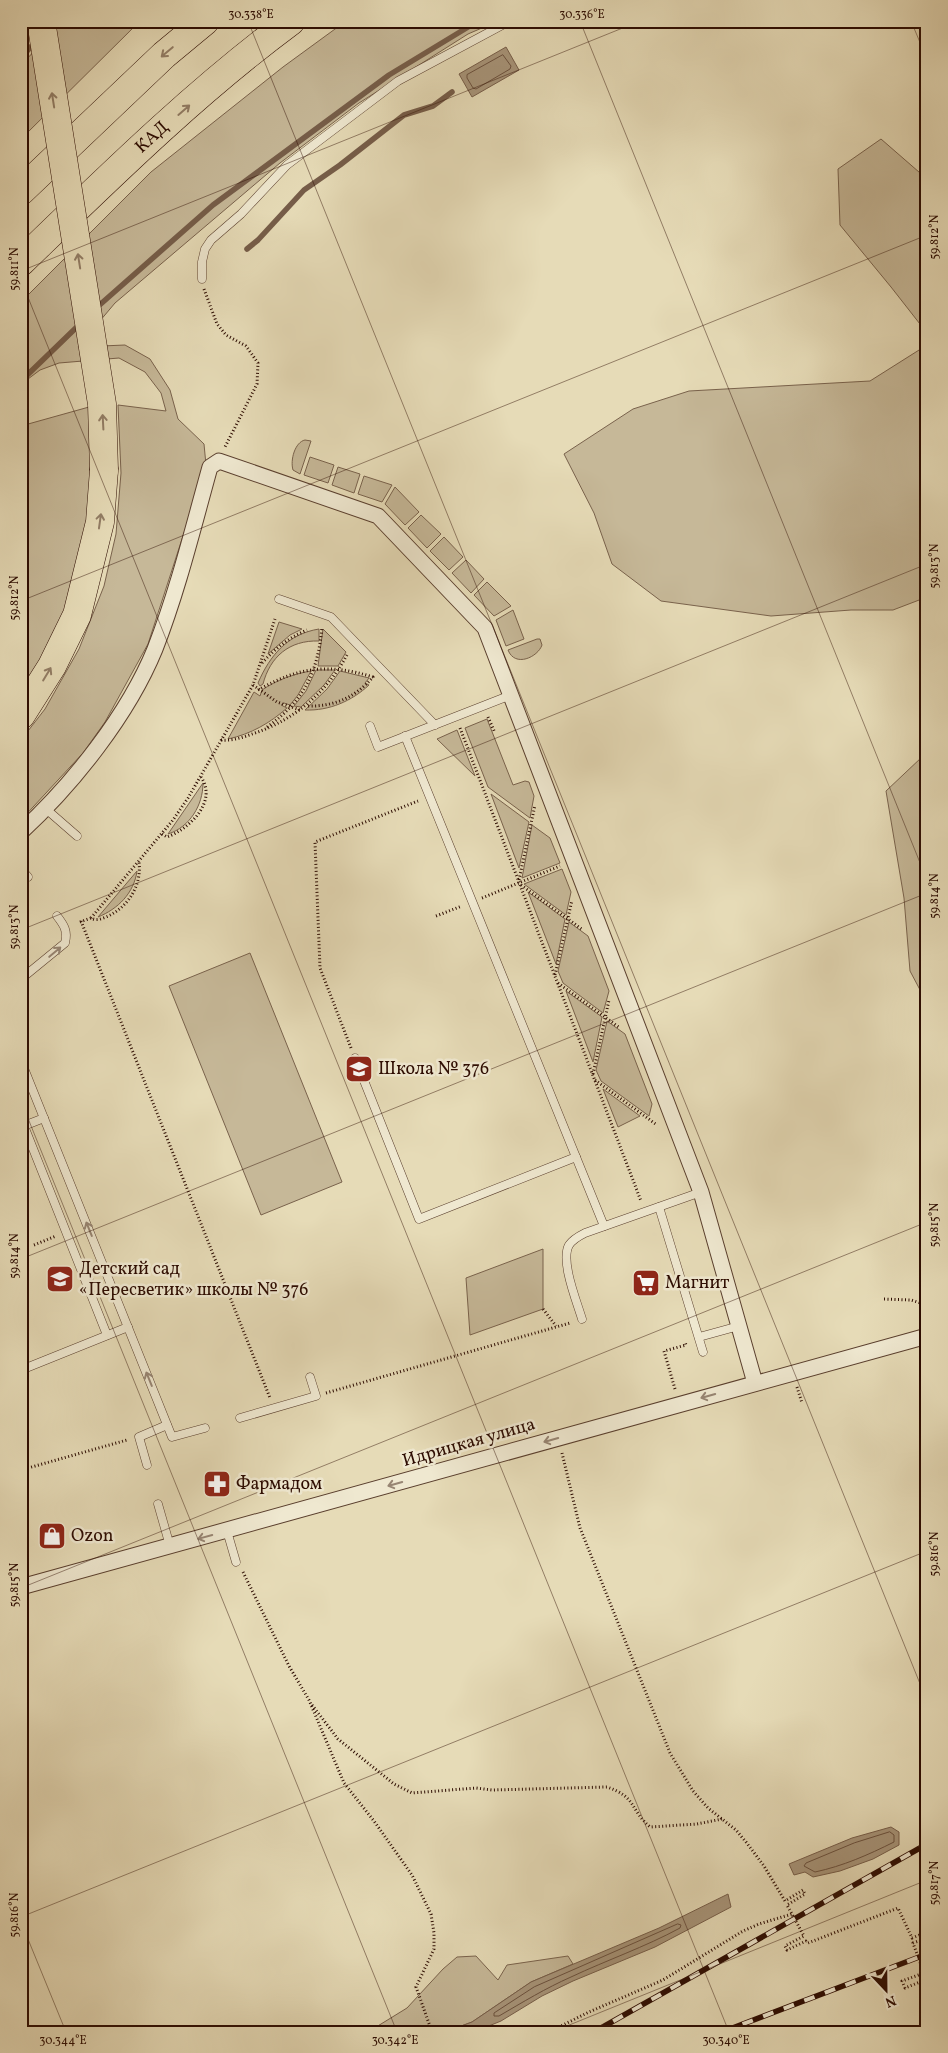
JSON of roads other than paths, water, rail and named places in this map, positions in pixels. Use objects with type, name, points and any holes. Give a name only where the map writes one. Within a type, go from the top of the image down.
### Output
[{"type":"highway","points":[[21,715],[52,666],[77,615],[100,522],[104,470],[102,404],[41,21]]},
{"type":"highway","points":[[21,191],[164,55],[205,21]]},
{"type":"highway","name":"КАД","points":[[21,262],[109,177],[180,113],[260,44],[291,21]]},
{"type":"street","points":[[21,832],[46,809],[90,757],[133,692],[154,651],[215,464],[378,516],[485,628],[701,1192],[755,1383]]},
{"type":"street","name":"Идрицкая улица","points":[[21,1587],[927,1336]]},
{"type":"lane","points":[[202,279],[203,255],[211,240],[241,214],[286,165],[398,81],[510,21]]},
{"type":"lane","points":[[280,599],[331,617],[435,724]]},
{"type":"lane","points":[[370,726],[378,747],[510,695]]},
{"type":"lane","points":[[406,736],[604,1226]]},
{"type":"lane","points":[[46,809],[78,836]]},
{"type":"lane","points":[[21,869],[28,877]]},
{"type":"lane","points":[[21,979],[65,943],[67,936],[65,927],[57,916]]},
{"type":"lane","points":[[355,1058],[419,1219],[576,1157]]},
{"type":"lane","points":[[21,1061],[172,1438],[205,1428]]},
{"type":"lane","points":[[44,1118],[22,1126],[107,1335]]},
{"type":"lane","points":[[582,1319],[567,1267],[566,1256],[569,1246],[575,1239],[585,1233],[701,1192]]},
{"type":"lane","points":[[658,1207],[703,1352]]},
{"type":"lane","points":[[699,1337],[739,1326]]},
{"type":"lane","points":[[21,1370],[128,1327]]},
{"type":"lane","points":[[240,1418],[316,1396],[310,1377]]},
{"type":"lane","points":[[147,1465],[140,1436],[167,1425]]},
{"type":"lane","points":[[158,1504],[170,1546]]},
{"type":"lane","points":[[227,1531],[236,1562]]},
{"type":"water","points":[[506,47],[519,70],[472,97],[459,74]]},
{"type":"water","points":[[891,1827],[899,1832],[899,1845],[873,1859],[840,1871],[813,1877],[805,1872],[794,1875],[789,1864],[852,1838]]},
{"type":"water","points":[[728,1894],[731,1907],[655,1947],[573,1981],[542,1996],[501,2021],[474,2032],[445,2032],[472,2022],[531,1982],[659,1928]]},
{"type":"waterway","points":[[23,21],[32,31]]},
{"type":"waterway","points":[[95,309],[213,205],[389,75],[478,21]]},
{"type":"waterway","points":[[21,58],[36,41]]},
{"type":"waterway","points":[[247,249],[258,240],[304,190],[340,165],[404,115],[433,106],[452,92]]},
{"type":"waterway","points":[[21,381],[81,323]]},
{"type":"railway","points":[[594,2032],[927,1844]]},
{"type":"railway","points":[[722,2032],[927,1954]]},
{"type":"place","name":"Школа № 376","points":[[359,1069]]},
{"type":"place","name":"Детский сад «Пересветик» школы № 376","points":[[60,1279]]},
{"type":"place","name":"Магнит","points":[[646,1283]]},
{"type":"place","name":"Фармадом","points":[[217,1484]]},
{"type":"place","name":"Ozon","points":[[52,1536]]}]
